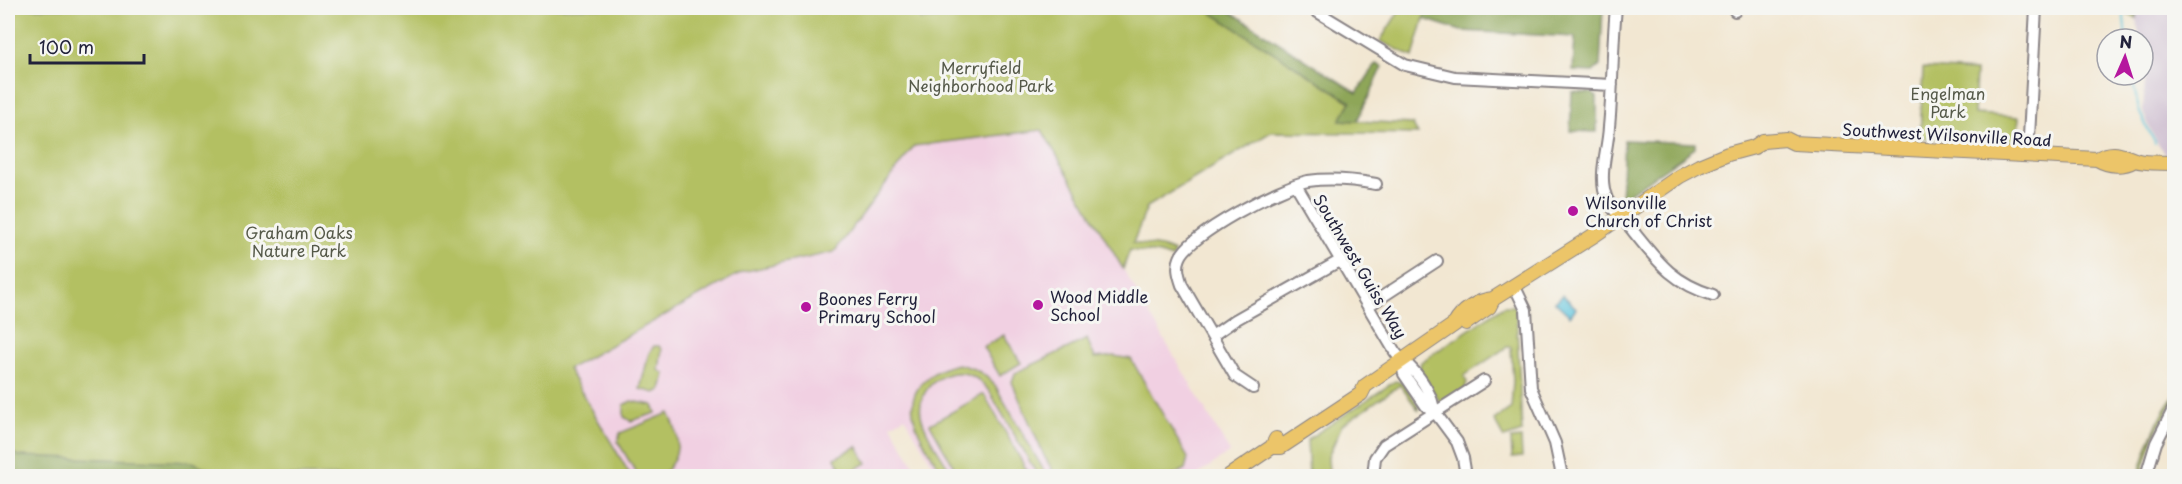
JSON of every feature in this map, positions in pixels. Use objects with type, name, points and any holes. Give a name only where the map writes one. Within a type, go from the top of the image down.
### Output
[{"type":"main road","name":"Southwest Wilsonville Road","points":[[1229,477],[1272,447],[1281,447],[1361,394],[1365,386],[1455,324],[1459,316],[1483,299],[1493,298],[1514,285],[1699,165],[1754,147],[1764,141],[1786,139],[1794,143],[2097,159],[2105,164],[2127,165],[2135,160],[2175,163]]},
{"type":"street","points":[[1311,8],[1405,65],[1455,77],[1612,85]]},
{"type":"street","points":[[1616,8],[1603,186],[1608,200],[1620,217],[1661,266],[1685,283],[1713,295]]},
{"type":"street","points":[[2028,155],[2036,8]]},
{"type":"street","points":[[1253,387],[1234,376],[1182,285],[1178,268],[1180,258],[1188,246],[1254,203],[1296,185],[1328,180],[1376,184]]},
{"type":"street","name":"Southwest Guiss Way","points":[[1296,185],[1401,361],[1412,368],[1433,402],[1434,411],[1457,442],[1463,458],[1466,477]]},
{"type":"street","points":[[1212,336],[1235,320],[1341,260]]},
{"type":"street","points":[[1368,306],[1437,261]]},
{"type":"street","points":[[1514,285],[1526,310],[1532,388],[1555,443],[1562,477]]},
{"type":"street","points":[[1373,477],[1375,458],[1379,450],[1434,411],[1484,381]]},
{"type":"street","points":[[2148,476],[2156,443],[2175,408]]},
{"type":"shaded area","points":[[2137,8],[2174,8],[2174,155],[2166,154],[2156,141],[2143,112],[2145,87],[2155,87],[2155,27],[2138,27]]},
{"type":"shaded area","points":[[1042,130],[1230,452],[1196,476],[939,476],[905,417],[891,425],[920,476],[631,476],[568,369],[742,272],[834,252],[914,146]]},
{"type":"green space","name":"Graham Oaks Nature Park","points":[[8,8],[921,8],[921,20],[1048,8],[1209,8],[1208,10],[1351,102],[1340,120],[1412,124],[1418,134],[1271,132],[1147,207],[1133,243],[1161,247],[1174,252],[1172,258],[1130,250],[1123,269],[1042,130],[914,146],[834,252],[742,272],[568,369],[631,476],[8,476]]},
{"type":"green space","points":[[1225,8],[1357,93],[1376,64],[1383,67],[1357,121],[1340,120],[1351,102],[1207,10]]},
{"type":"green space","points":[[1401,8],[1427,8],[1413,57],[1380,41]]},
{"type":"green space","points":[[1427,8],[1603,8],[1600,66],[1593,72],[1573,71],[1575,37],[1461,31],[1424,19]]},
{"type":"green space","points":[[2137,8],[2136,18],[2114,9]]},
{"type":"green space","name":"Engelman Park","points":[[1923,68],[1976,71],[1974,114],[2019,117],[2017,140],[2011,143],[1972,141],[1972,139],[1920,138]]},
{"type":"green space","points":[[1572,92],[1592,93],[1597,97],[1597,132],[1570,131]]},
{"type":"green space","points":[[1624,140],[1695,143],[1695,148],[1621,199]]},
{"type":"green space","points":[[1504,306],[1516,306],[1522,432],[1504,438],[1494,420],[1511,408],[1513,381],[1511,347],[1507,347],[1464,376],[1467,382],[1465,389],[1442,405],[1419,370],[1421,362]]},
{"type":"green space","points":[[1004,335],[1021,363],[1000,376],[983,347]]},
{"type":"green space","points":[[1087,339],[1095,358],[1114,356],[1131,359],[1188,458],[1185,469],[1172,476],[1056,476],[1044,456],[1012,382],[1015,373]]},
{"type":"green space","points":[[654,346],[659,346],[662,350],[659,370],[665,374],[661,390],[655,393],[640,389],[649,353]]},
{"type":"green space","points":[[958,364],[979,372],[996,387],[1047,476],[1038,476],[984,385],[972,376],[953,373],[935,381],[928,388],[921,405],[921,415],[926,430],[954,476],[944,476],[919,433],[914,418],[914,398],[923,382],[931,375]]},
{"type":"green space","points":[[1395,381],[1404,383],[1418,405],[1419,411],[1400,385],[1342,425],[1328,457],[1329,473],[1309,476],[1307,440]]},
{"type":"green space","points":[[984,394],[1030,476],[959,476],[930,424]]},
{"type":"green space","points":[[2174,396],[2174,400],[2154,435],[2141,476],[2139,476],[2152,434]]},
{"type":"green space","points":[[631,401],[653,405],[656,413],[631,421],[624,417],[624,405]]},
{"type":"green space","points":[[669,413],[677,438],[673,461],[661,476],[638,476],[618,442],[620,433]]},
{"type":"green space","points":[[1521,438],[1522,457],[1512,458],[1511,439]]},
{"type":"green space","points":[[857,446],[867,463],[845,475],[835,458]]},
{"type":"green space","points":[[8,450],[19,456],[193,462],[222,476],[8,476]]},
{"type":"water","points":[[1563,295],[1576,308],[1570,316],[1555,302]]},
{"type":"waterway","points":[[2123,8],[2125,27]]},
{"type":"waterway","points":[[2134,87],[2140,113],[2155,143]]},
{"type":"place","name":"Wilsonville Church of Christ","points":[[1573,211]]},
{"type":"place","name":"Wood Middle School","points":[[1038,305]]},
{"type":"place","name":"Boones Ferry Primary School","points":[[806,307]]},
{"type":"park label","name":"Merryfield Neighborhood Park","points":[[981,76]]}]
